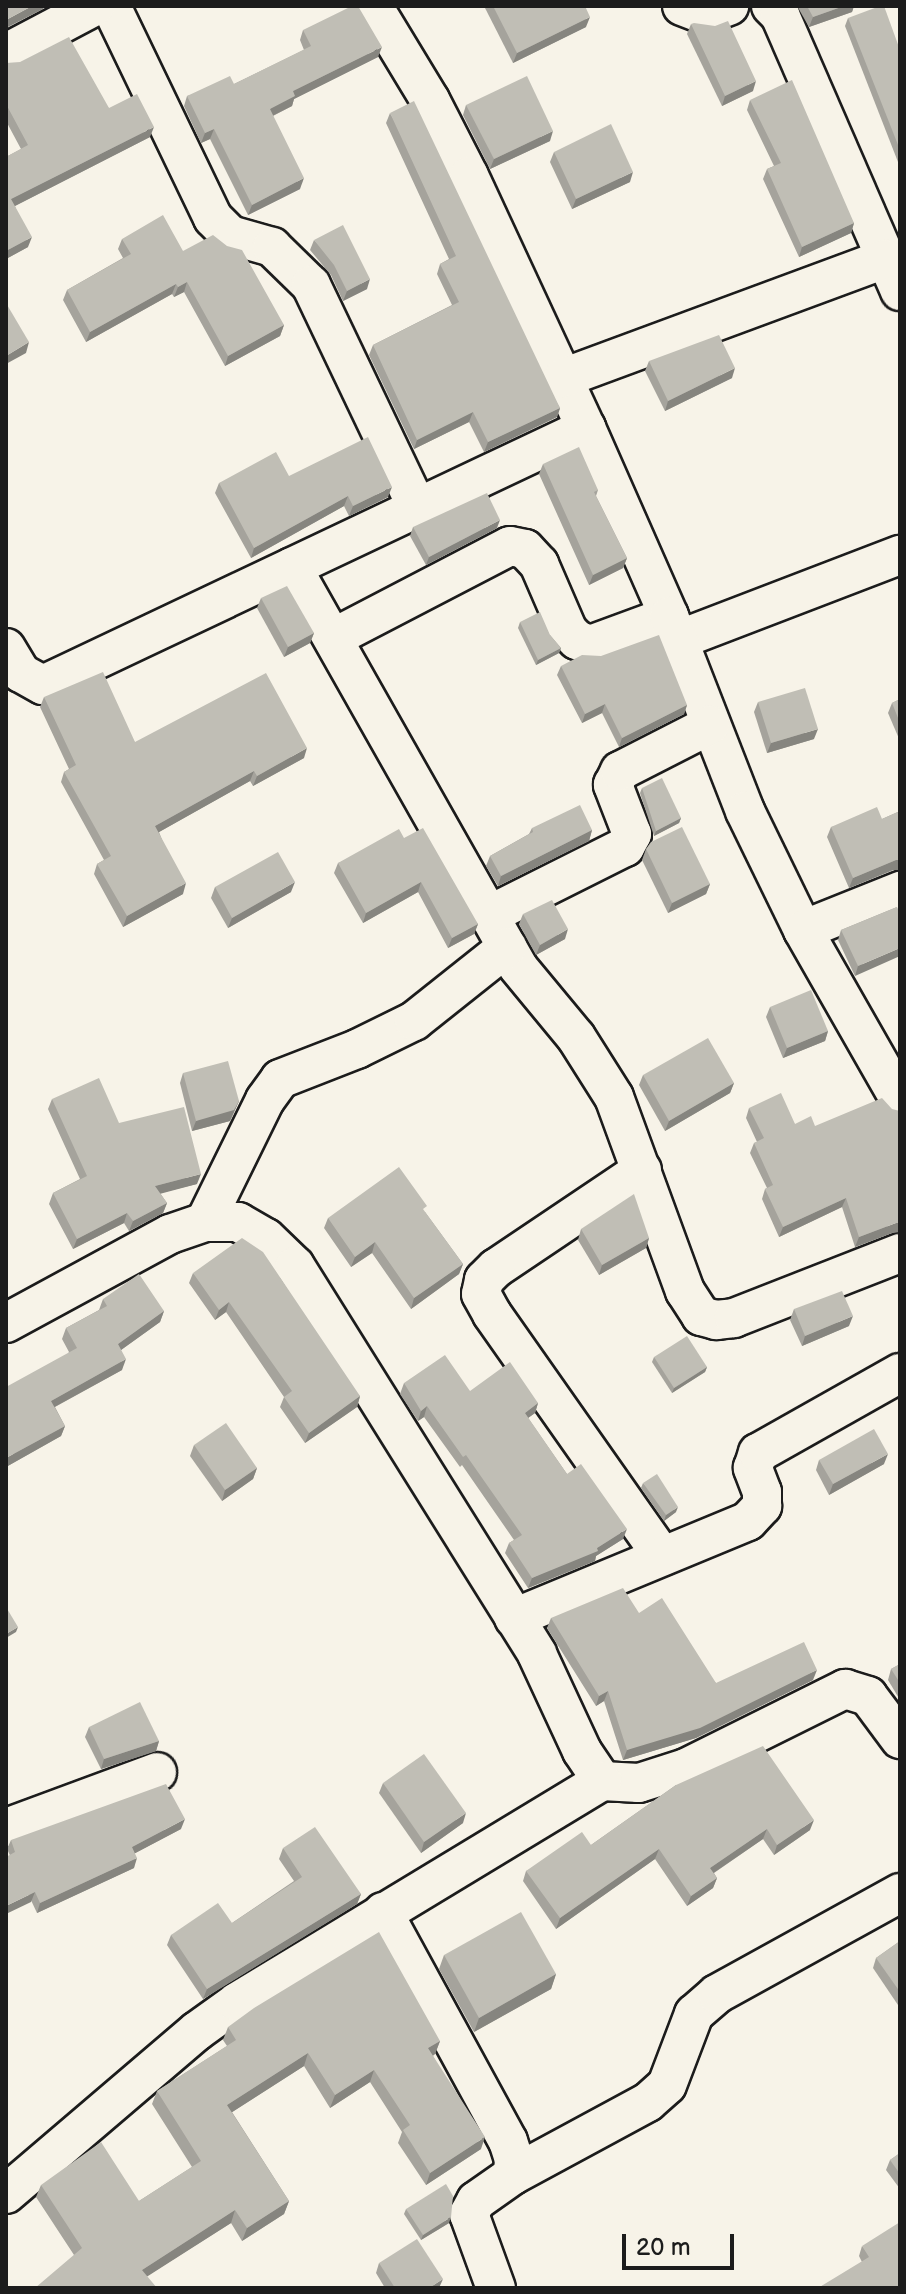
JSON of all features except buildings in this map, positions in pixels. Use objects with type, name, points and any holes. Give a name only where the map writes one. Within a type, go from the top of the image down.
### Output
[{"type":"street","points":[[6,53],[95,6]]},
{"type":"street","points":[[111,6],[213,218],[230,235],[272,247],[311,285],[417,507]]},
{"type":"street","points":[[373,6],[430,100],[469,176],[563,378],[674,628],[745,811],[803,930],[885,1043],[900,1100]]},
{"type":"street","points":[[682,6],[705,15],[729,6]]},
{"type":"street","points":[[563,378],[892,275],[780,15],[771,6]]},
{"type":"street","points":[[6,648],[21,673],[43,685],[586,428]]},
{"type":"street","points":[[333,638],[510,546],[525,549],[539,564],[568,631],[577,640],[590,645],[674,628],[900,555]]},
{"type":"street","points":[[292,567],[518,967],[576,1037],[597,1069],[626,1124],[685,1291],[701,1316],[716,1320],[734,1318],[900,1253]]},
{"type":"street","points":[[205,1222],[265,1100],[280,1079],[357,1049],[414,1021],[499,930],[625,847],[632,834],[613,785],[620,771],[710,725]]},
{"type":"street","points":[[803,930],[900,891]]},
{"type":"street","points":[[642,1170],[496,1268],[484,1280],[481,1294],[662,1556]]},
{"type":"street","points":[[6,1323],[170,1234],[205,1222],[238,1222],[266,1238],[295,1266],[537,1654],[582,1751],[602,1781]]},
{"type":"street","points":[[514,1618],[748,1521],[762,1506],[762,1492],[753,1468],[758,1453],[900,1373]]},
{"type":"street","points":[[6,2194],[197,2031],[383,1912],[602,1781],[639,1783],[686,1768],[845,1689],[868,1696],[900,1739]]},
{"type":"street","points":[[6,1828],[157,1772]]},
{"type":"street","points":[[496,2288],[469,2214],[476,2201],[513,2175],[648,2102],[667,2085],[694,2014],[717,1994],[900,1893]]},
{"type":"street","points":[[383,1912],[508,2141],[514,2159],[513,2175]]}]
